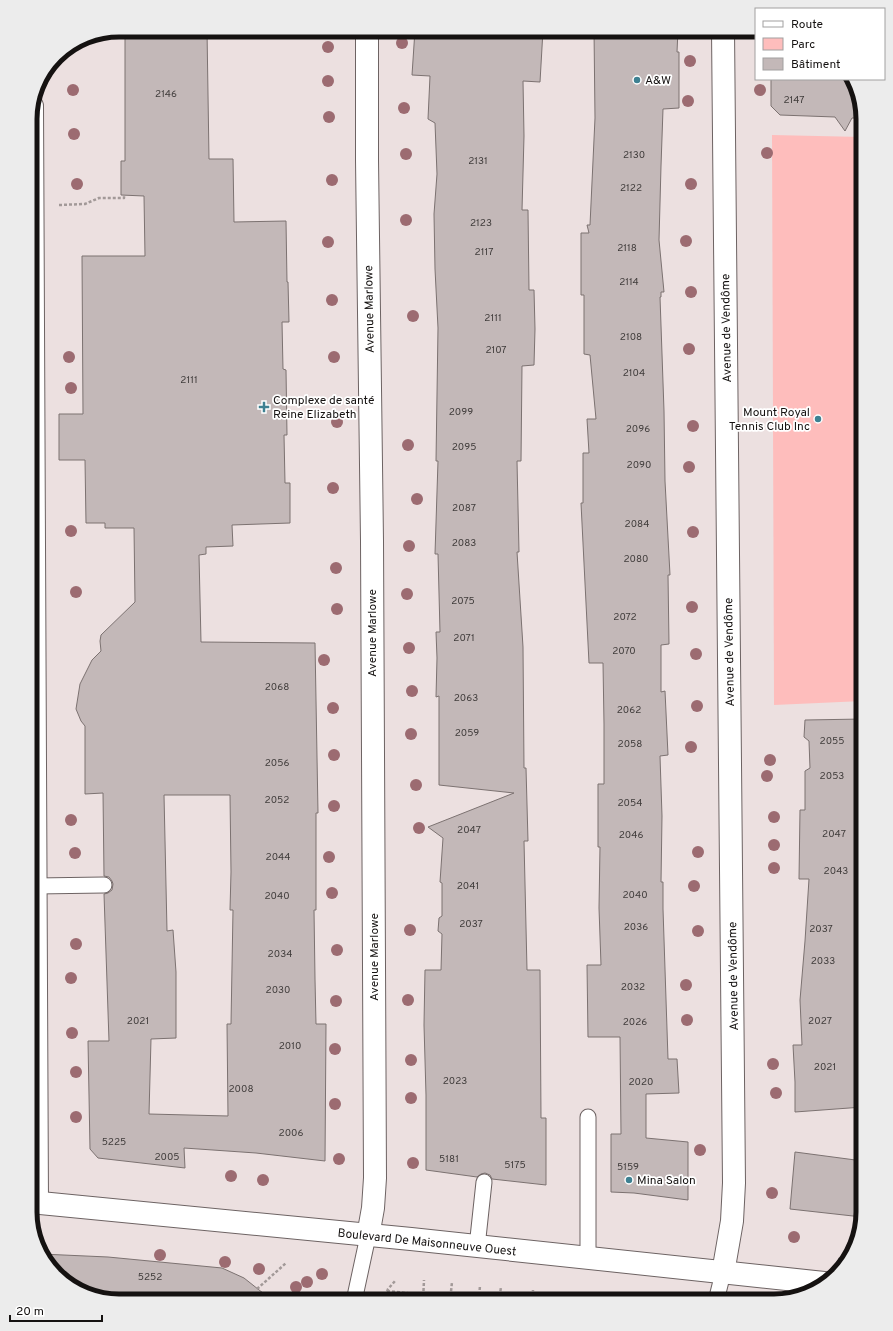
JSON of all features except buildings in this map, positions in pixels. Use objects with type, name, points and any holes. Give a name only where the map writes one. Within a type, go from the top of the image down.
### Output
[{"type":"street","name":"Avenue Marlowe","points":[[368,37],[367,160],[372,541],[375,1178],[373,1208],[368,1236]]},
{"type":"street","name":"Avenue de Vendôme","points":[[723,37],[734,1182],[732,1221],[723,1273]]},
{"type":"street","name":"Boulevard De Maisonneuve Ouest","points":[[37,1202],[588,1258],[815,1283]]},
{"type":"lane","points":[[37,886],[104,885]]},
{"type":"lane","points":[[588,1117],[588,1258]]},
{"type":"lane","points":[[477,1247],[484,1182]]},
{"type":"lane","points":[[356,1294],[368,1236]]},
{"type":"lane","points":[[718,1294],[723,1273]]},
{"type":"path","points":[[57,205],[85,204],[99,198],[124,198],[124,195]]},
{"type":"path","points":[[257,1289],[286,1263]]},
{"type":"path","points":[[422,1294],[424,1280]]},
{"type":"path","points":[[386,1294],[395,1281]]},
{"type":"path","points":[[451,1294],[452,1282]]},
{"type":"path","points":[[480,1285],[480,1294]]},
{"type":"path","points":[[500,1294],[501,1287]]},
{"type":"path","points":[[533,1290],[533,1294]]},
{"type":"path","points":[[387,1291],[413,1294]]},
{"type":"green space","name":"Mount Royal Tennis Club Inc","points":[[772,135],[856,137],[856,701],[774,705]]},
{"type":"place","name":"A&W","points":[[637,80]]},
{"type":"place","name":"Complexe de santé Reine Elizabeth","points":[[264,407]]},
{"type":"place","name":"Mount Royal Tennis Club Inc","points":[[818,419]]},
{"type":"place","name":"Mina Salon","points":[[629,1180]]}]
